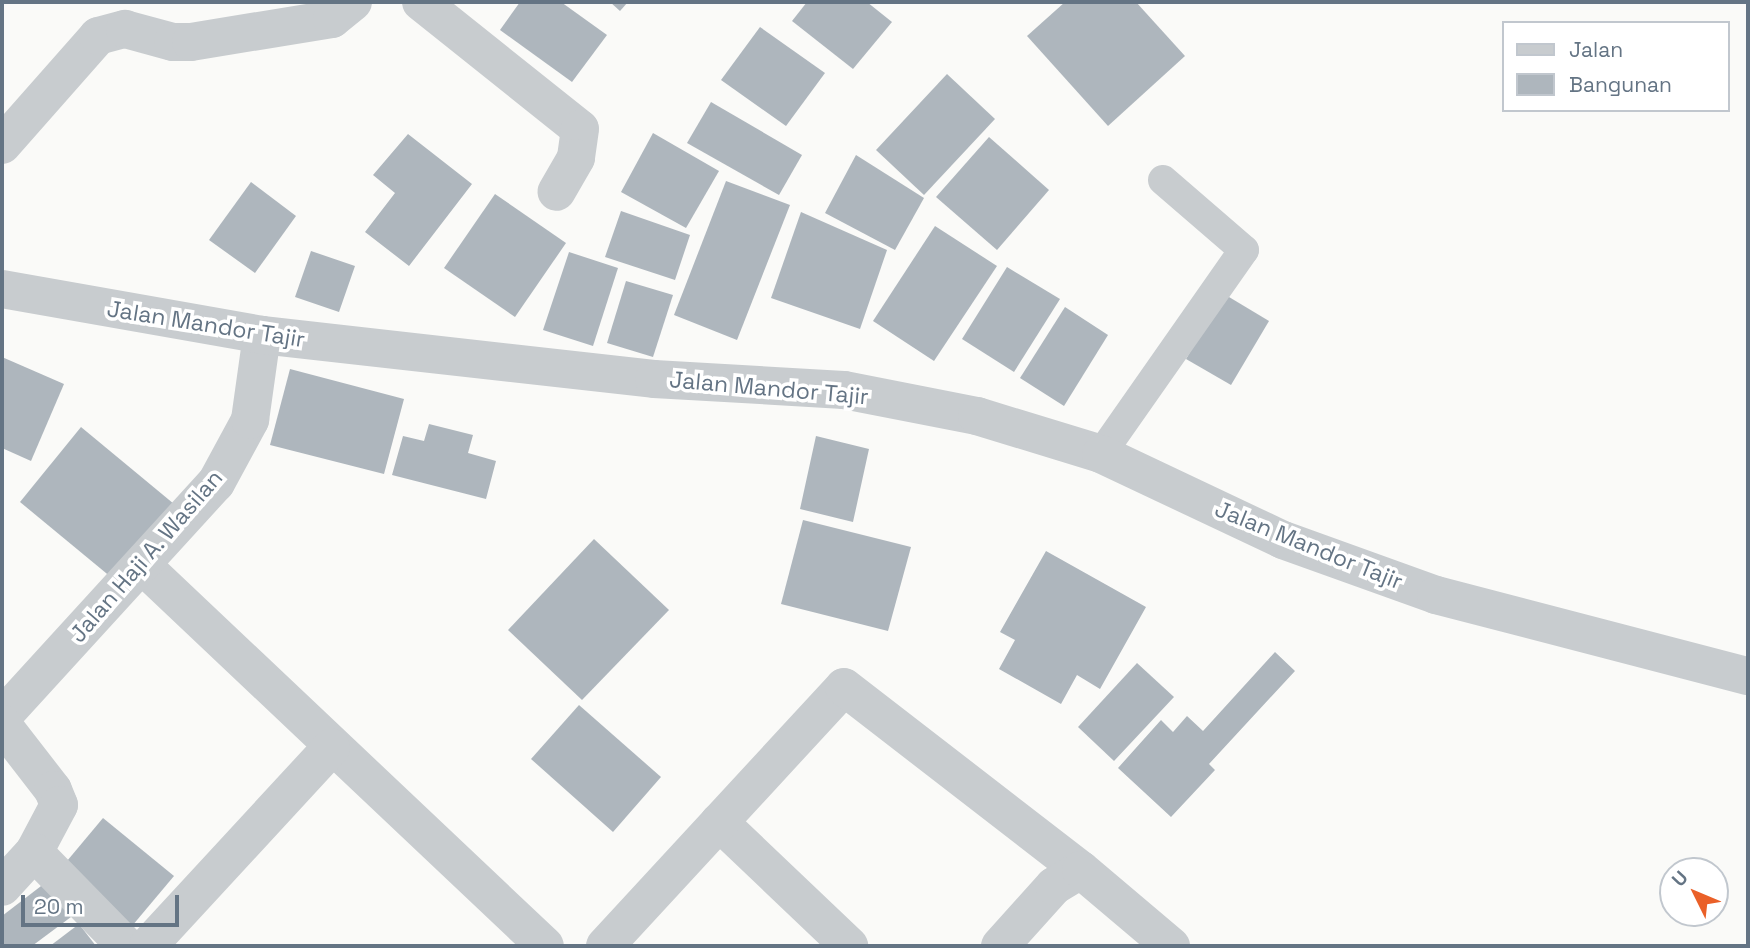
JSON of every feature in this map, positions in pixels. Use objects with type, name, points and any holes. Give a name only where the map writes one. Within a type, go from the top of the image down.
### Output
[{"type":"street","points":[[2,145],[98,36],[125,29],[173,42],[191,42],[332,19],[355,2]]},
{"type":"street","points":[[421,2],[580,129],[576,159],[556,192]]},
{"type":"street","name":"Jalan Mandor Tajir","points":[[2,289],[262,335],[654,379],[844,390],[977,416],[1101,453],[1283,540],[1436,595],[1748,676]]},
{"type":"street","name":"Jalan Haji A. Wasilan","points":[[2,717],[216,483],[244,431],[262,335]]},
{"type":"street","points":[[142,566],[331,748],[545,946]]},
{"type":"street","points":[[605,946],[844,687],[1081,870],[1171,946]]},
{"type":"street","points":[[2,724],[58,797],[58,805],[34,852],[2,887]]},
{"type":"street","points":[[148,946],[331,748]]},
{"type":"street","points":[[719,822],[849,946]]},
{"type":"street","points":[[34,852],[127,946]]},
{"type":"street","points":[[1000,946],[1054,886],[1081,870]]},
{"type":"lane","points":[[1101,453],[1244,250],[1163,180]]},
{"type":"building","points":[[520,2],[561,2],[607,35],[572,82],[500,30]]},
{"type":"building","points":[[610,2],[628,2],[620,11]]},
{"type":"building","points":[[807,2],[867,2],[892,22],[853,69],[792,21]]},
{"type":"building","points":[[1065,2],[1136,2],[1185,56],[1108,126],[1027,36]]},
{"type":"building","points":[[760,27],[825,73],[786,126],[721,80]]},
{"type":"building","points":[[947,74],[995,119],[924,195],[876,150]]},
{"type":"building","points":[[711,102],[802,155],[779,195],[687,143]]},
{"type":"building","points":[[653,133],[719,171],[686,228],[621,192]]},
{"type":"building","points":[[408,134],[472,184],[409,266],[365,232],[395,193],[373,175]]},
{"type":"building","points":[[989,137],[1049,190],[997,250],[936,197]]},
{"type":"building","points":[[856,155],[924,198],[895,250],[825,213]]},
{"type":"building","points":[[726,181],[790,205],[737,340],[674,315]]},
{"type":"building","points":[[251,182],[296,216],[255,273],[209,240]]},
{"type":"building","points":[[495,194],[566,243],[515,317],[444,268]]},
{"type":"building","points":[[621,211],[690,235],[675,280],[605,257]]},
{"type":"building","points":[[801,212],[887,250],[860,329],[771,298]]},
{"type":"building","points":[[935,226],[997,266],[934,361],[873,321]]},
{"type":"building","points":[[311,251],[355,266],[339,312],[295,297]]},
{"type":"building","points":[[569,252],[618,268],[593,346],[543,330]]},
{"type":"building","points":[[1007,267],[1060,299],[1014,372],[962,339]]},
{"type":"building","points":[[626,281],[673,295],[653,357],[607,343]]},
{"type":"building","points":[[1224,294],[1269,321],[1231,385],[1186,359]]},
{"type":"building","points":[[1065,307],[1108,335],[1064,406],[1020,378]]},
{"type":"building","points":[[2,357],[64,384],[31,461],[2,448]]},
{"type":"building","points":[[290,369],[404,399],[384,474],[270,445]]},
{"type":"building","points":[[429,424],[473,435],[468,453],[496,461],[486,499],[392,475],[403,436],[424,441]]},
{"type":"building","points":[[81,427],[174,504],[112,578],[20,502]]},
{"type":"building","points":[[816,436],[869,449],[853,522],[800,509]]},
{"type":"building","points":[[803,520],[911,547],[888,631],[781,604]]},
{"type":"building","points":[[594,539],[669,610],[582,700],[508,630]]},
{"type":"building","points":[[1046,551],[1146,607],[1100,689],[1077,675],[1061,704],[999,669],[1015,640],[1000,632]]},
{"type":"building","points":[[1275,652],[1295,671],[1209,764],[1215,770],[1171,817],[1118,768],[1161,720],[1173,732],[1187,716],[1203,731]]},
{"type":"building","points":[[1137,663],[1174,697],[1114,761],[1078,727]]},
{"type":"building","points":[[579,705],[661,777],[613,832],[531,759]]},
{"type":"building","points":[[103,818],[174,876],[132,926],[62,867]]},
{"type":"building","points":[[45,883],[71,917],[32,946],[2,946],[2,916]]},
{"type":"building","points":[[79,924],[96,946],[50,946]]}]
